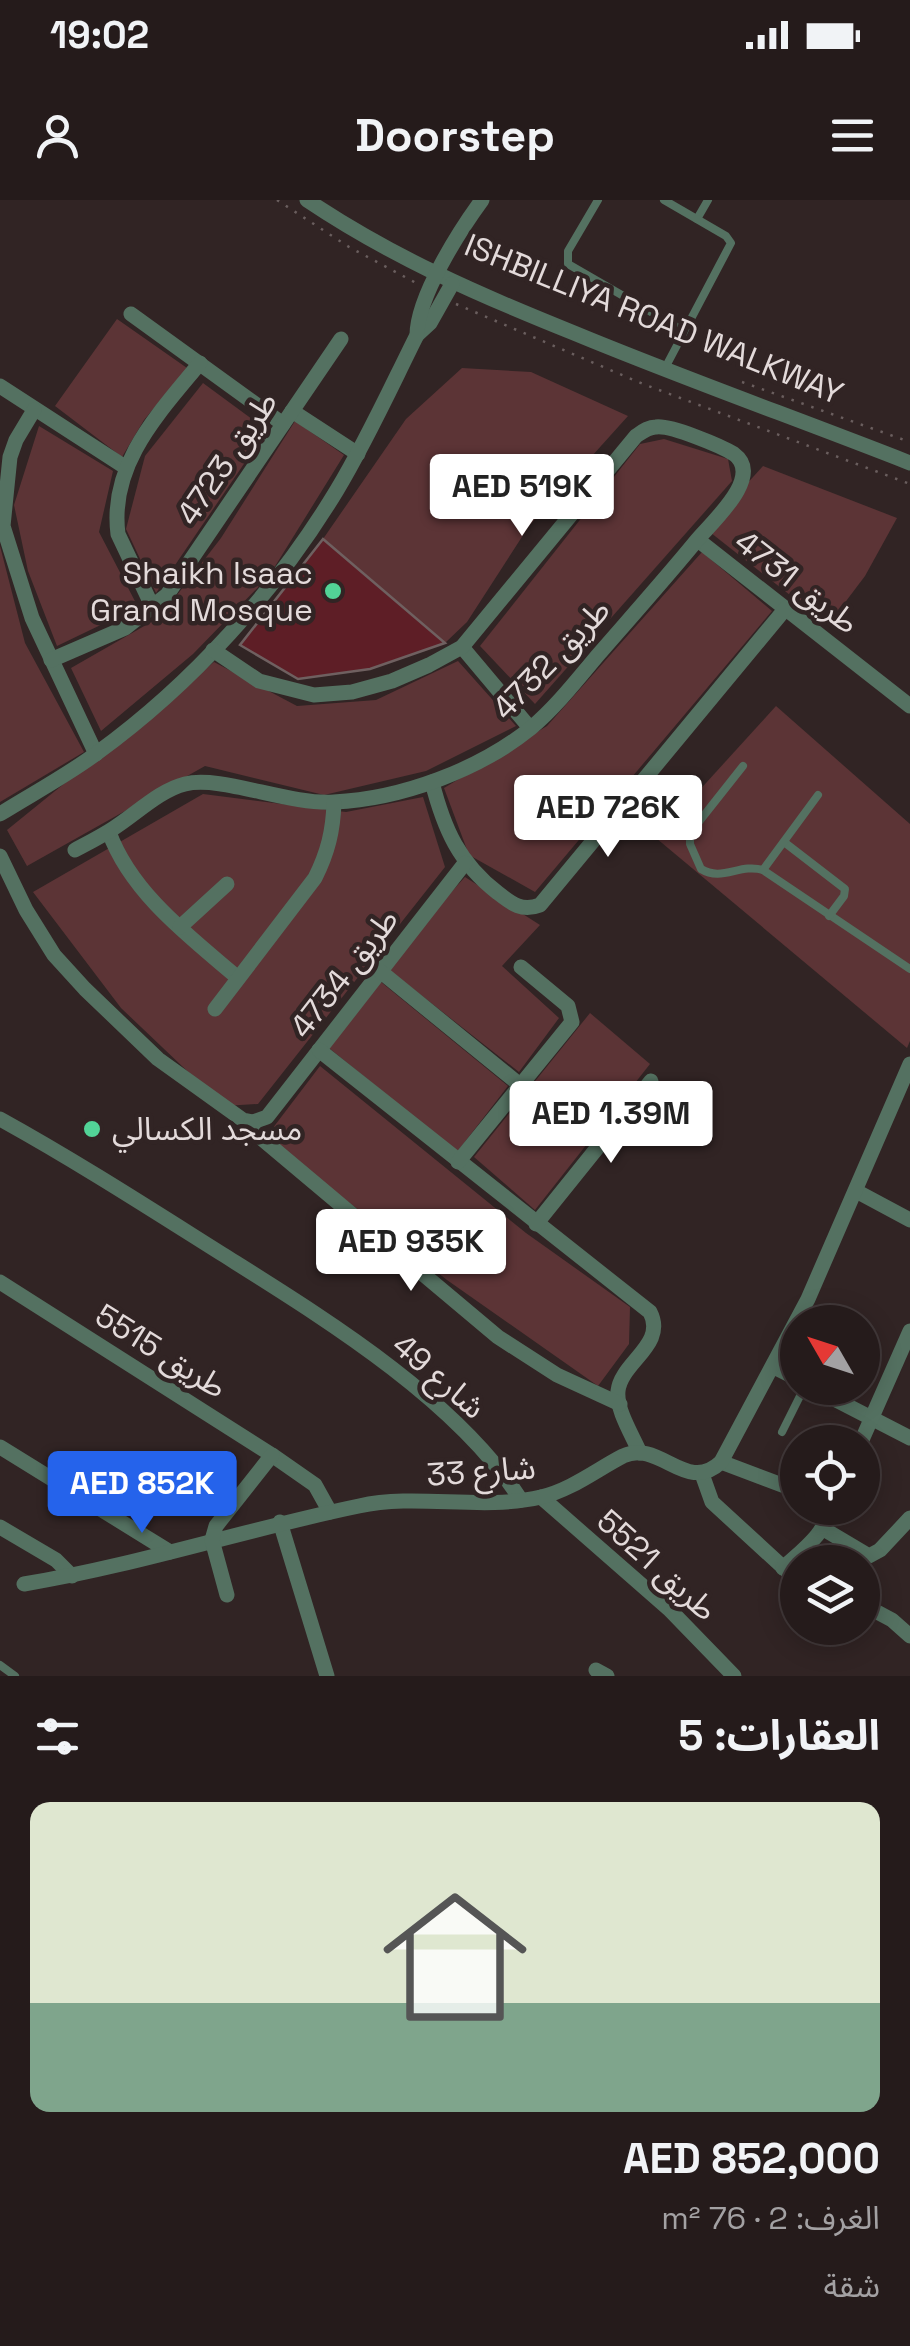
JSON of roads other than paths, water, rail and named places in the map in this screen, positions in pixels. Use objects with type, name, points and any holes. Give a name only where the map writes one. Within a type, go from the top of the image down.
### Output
[{"type":"street","points":[[306,200],[444,280],[664,370],[910,463]]},
{"type":"street","points":[[0,814],[96,754],[159,703],[213,650],[286,564],[358,454],[417,334],[418,318],[444,280],[482,200]]},
{"type":"street","points":[[131,314],[200,363],[358,454]]},
{"type":"street","name":"طريق 4723","points":[[51,660],[125,628],[153,608],[178,581],[341,340]]},
{"type":"street","points":[[153,608],[118,534],[116,522],[125,468],[150,426],[200,363]]},
{"type":"street","points":[[0,386],[125,468]]},
{"type":"street","points":[[34,410],[10,458],[2,526],[32,618],[96,754]]},
{"type":"street","name":"طريق 4732","points":[[74,850],[109,832],[173,788],[198,782],[282,799],[334,802],[432,782],[492,753],[530,728],[558,701],[698,540],[742,486],[746,472],[741,460],[730,452],[666,428],[644,430],[462,647]]},
{"type":"street","name":"طريق 4731","points":[[698,540],[910,706]]},
{"type":"street","points":[[432,782],[447,833],[465,863],[512,904],[531,908],[540,904],[786,608]]},
{"type":"street","points":[[213,650],[260,681],[314,695],[352,692],[392,682],[462,647],[530,728]]},
{"type":"street","points":[[215,1008],[316,878],[333,829],[334,802]]},
{"type":"street","points":[[109,832],[129,873],[180,927],[238,978]]},
{"type":"street","points":[[0,856],[26,910],[54,954],[158,1060],[258,1120],[261,1138],[498,1338],[557,1376],[620,1404]]},
{"type":"street","name":"طريق 4734","points":[[258,1120],[465,863]]},
{"type":"street","points":[[180,927],[226,884]]},
{"type":"street","points":[[458,1162],[572,1022],[572,1012],[520,966]]},
{"type":"street","points":[[380,971],[520,1084]]},
{"type":"street","points":[[318,1050],[645,1306],[654,1320],[651,1340],[619,1386],[620,1404],[640,1453],[702,1474],[721,1462],[774,1367],[910,1064]]},
{"type":"street","points":[[536,1224],[651,1080]]},
{"type":"street","name":"شارع 49","points":[[0,1118],[75,1161],[358,1344],[462,1431],[498,1468],[521,1500]]},
{"type":"street","points":[[856,1191],[910,1220]]},
{"type":"street","name":"طريق 5515","points":[[0,1282],[272,1455],[315,1486],[330,1512]]},
{"type":"street","points":[[868,1425],[910,1331]]},
{"type":"street","points":[[774,1367],[780,1370]]},
{"type":"street","points":[[846,1405],[910,1438]]},
{"type":"street","points":[[0,1447],[170,1552]]},
{"type":"street","name":"شارع 33","points":[[24,1584],[381,1502],[482,1504],[540,1497],[564,1490],[624,1456],[640,1453]]},
{"type":"street","points":[[227,1595],[212,1540],[222,1514],[272,1455]]},
{"type":"street","points":[[721,1462],[780,1483]]},
{"type":"street","points":[[702,1474],[712,1502],[780,1564]]},
{"type":"street","name":"طريق 5521","points":[[540,1497],[669,1609],[734,1676]]},
{"type":"street","points":[[822,1528],[869,1556],[880,1550],[910,1518]]},
{"type":"street","points":[[274,1524],[327,1676]]},
{"type":"street","points":[[806,1545],[823,1525]]},
{"type":"street","points":[[0,1527],[56,1560],[72,1576]]},
{"type":"street","points":[[880,1614],[910,1636]]},
{"type":"lane","points":[[598,200],[568,251],[568,264],[684,331]]},
{"type":"lane","points":[[664,200],[726,236],[731,246],[664,370]]},
{"type":"lane","points":[[697,219],[708,200]]},
{"type":"lane","points":[[743,766],[692,828],[689,841],[697,864],[710,874],[746,867],[763,870],[910,969]]},
{"type":"lane","points":[[763,870],[818,795]]},
{"type":"lane","points":[[784,842],[845,889],[829,916]]},
{"type":"lane","points":[[0,1665],[14,1676]]},
{"type":"place","name":"Shaikh Isaac Grand Mosque","points":[[333,591]]},
{"type":"place","name":"مسجد الكسالي","points":[[92,1129]]}]
